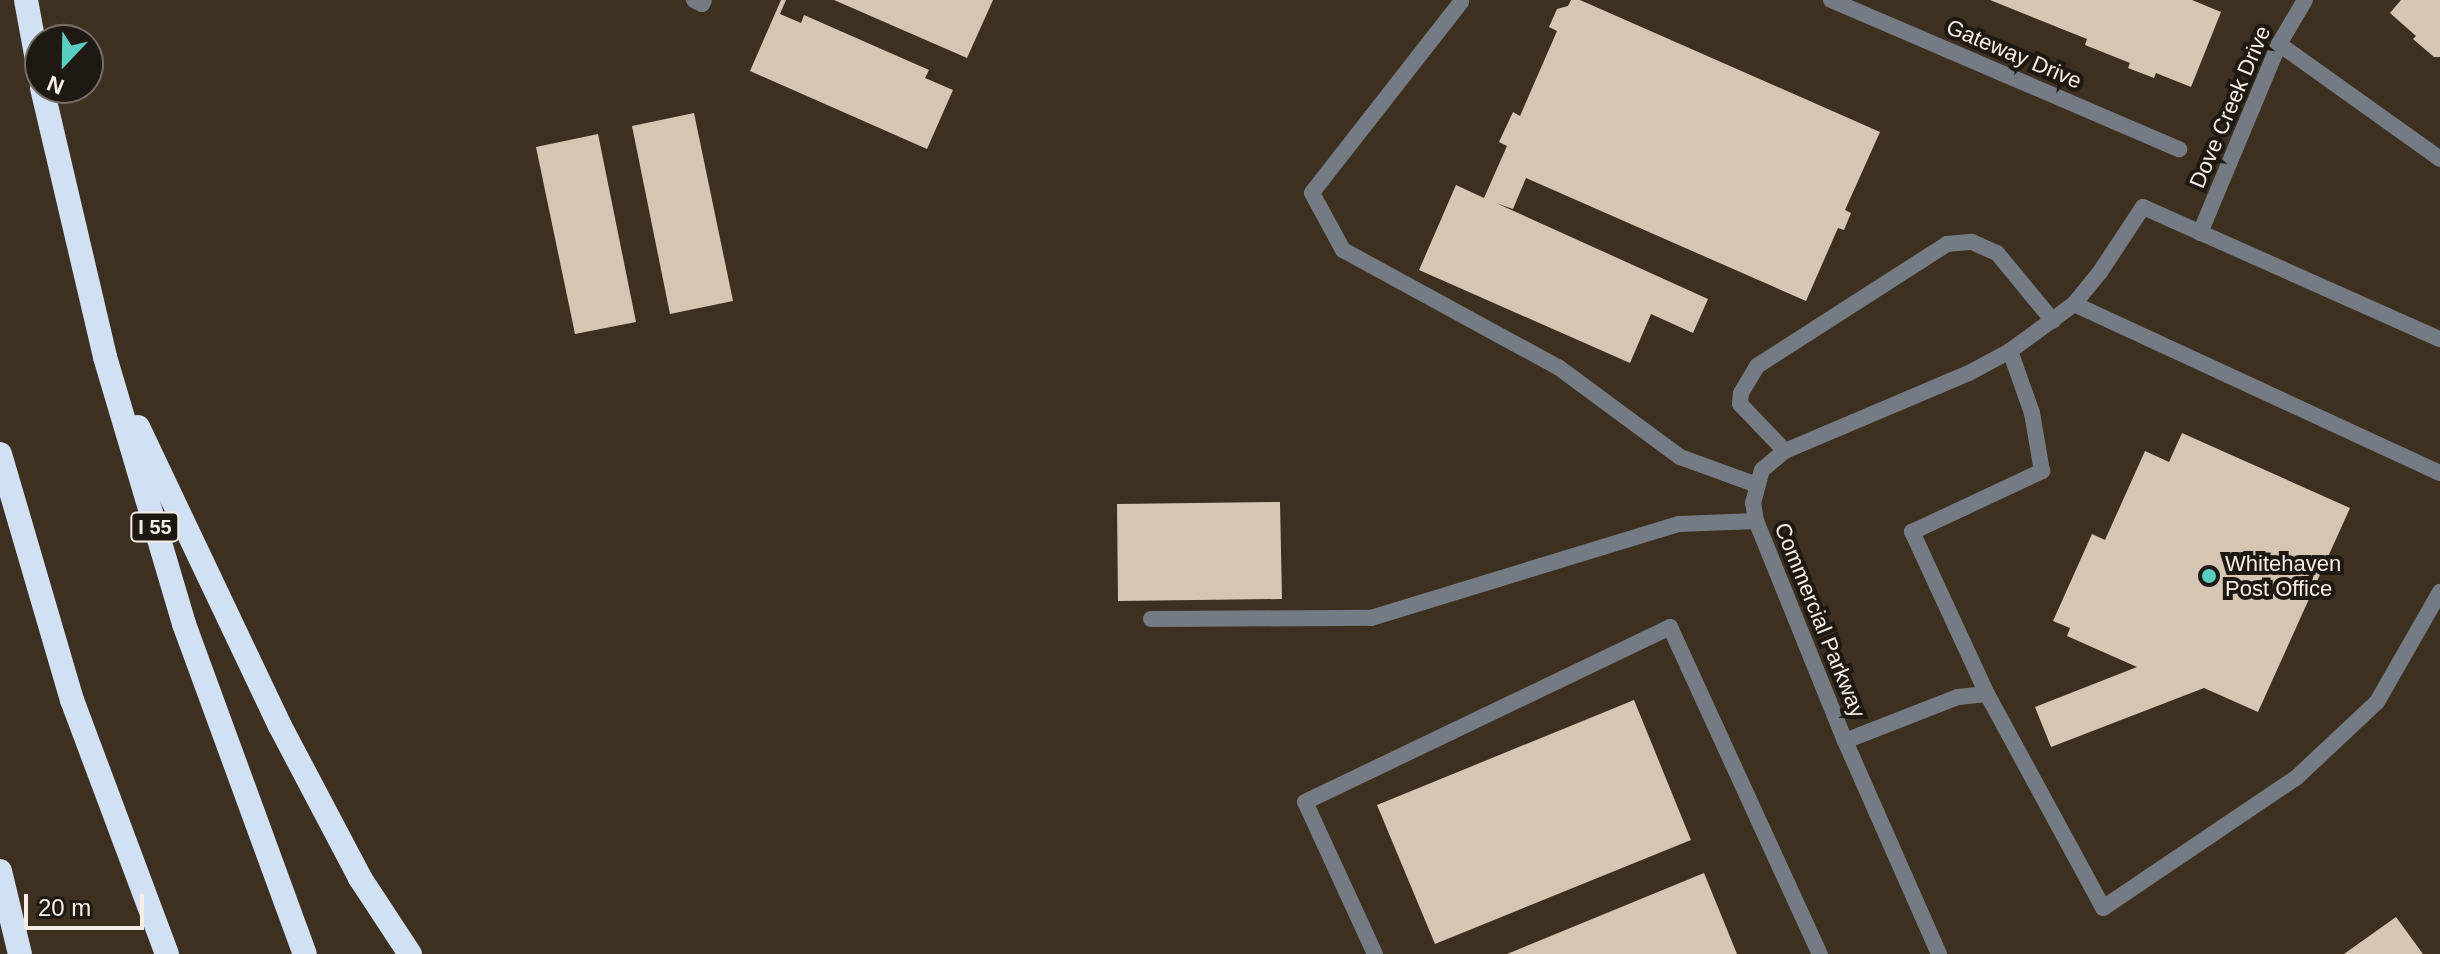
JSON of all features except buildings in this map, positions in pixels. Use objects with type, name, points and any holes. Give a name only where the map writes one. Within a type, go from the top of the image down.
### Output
[{"type":"highway","points":[[26,0],[30,24]]},
{"type":"highway","name":"I 55","points":[[46,104],[105,357],[184,624],[305,954]]},
{"type":"highway","points":[[105,357],[280,726],[360,878],[410,954]]},
{"type":"highway","points":[[0,454],[72,700],[167,954]]},
{"type":"highway","points":[[0,871],[20,954]]},
{"type":"street","name":"Gateway Drive","points":[[1831,0],[2179,149]]},
{"type":"street","name":"Dove Creek Drive","points":[[2200,233],[2279,44],[2305,0]]},
{"type":"street","points":[[1461,2],[1312,193],[1343,250],[1558,367],[1680,457],[1757,485],[1762,470],[1785,451],[1969,373],[2010,351],[2053,321],[2074,304],[2100,272],[2143,207],[2440,339]]},
{"type":"street","points":[[2279,44],[2440,159]]},
{"type":"street","points":[[1785,451],[1740,404],[1741,393],[1757,366],[1947,244],[1972,242],[1997,253],[2053,321]]},
{"type":"street","points":[[2074,304],[2440,473]]},
{"type":"street","points":[[2010,351],[2032,413],[2042,471],[1912,532],[1987,694],[2103,908],[2296,778],[2377,702],[2440,592]]},
{"type":"street","name":"Commercial Parkway","points":[[1757,485],[1753,503],[1756,521],[1845,741],[1939,954]]},
{"type":"street","points":[[1151,619],[1371,618],[1679,524],[1756,521]]},
{"type":"street","points":[[1375,954],[1305,802],[1670,627],[1820,954]]},
{"type":"street","points":[[1845,741],[1958,697],[1987,694]]},
{"type":"place","name":"Whitehaven Post Office","points":[[2209,576]]}]
